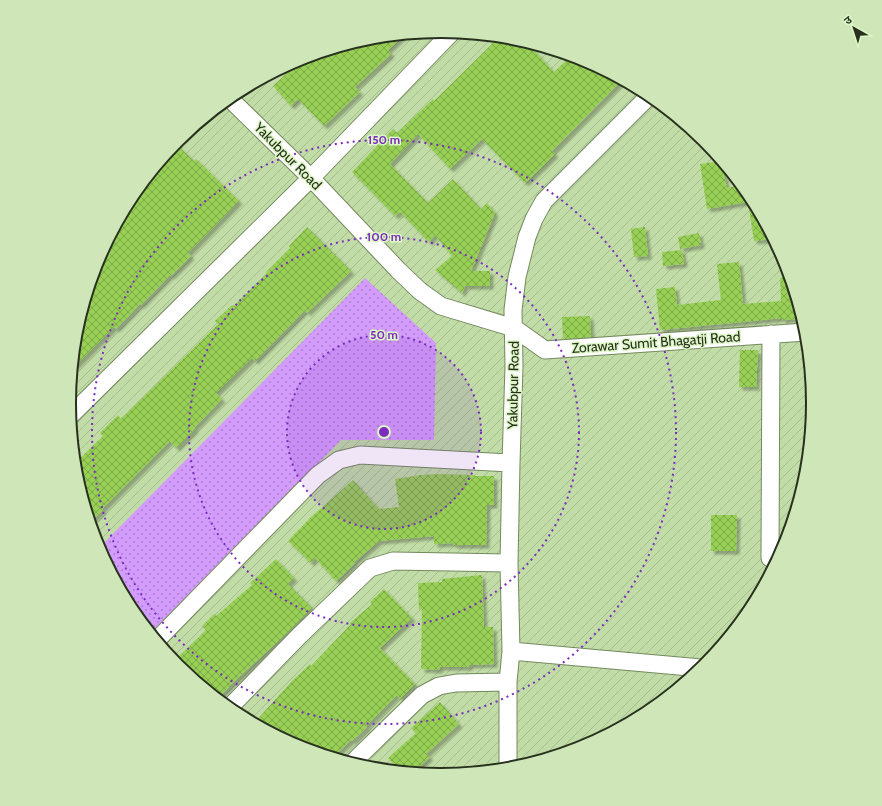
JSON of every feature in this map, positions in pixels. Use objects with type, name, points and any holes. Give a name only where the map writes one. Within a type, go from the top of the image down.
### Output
[{"type":"street","points":[[76,410],[311,178],[446,38]]},
{"type":"street","points":[[514,328],[513,310],[517,277],[527,238],[534,219],[544,201],[645,100]]},
{"type":"street","name":"Yakubpur Road","points":[[234,103],[311,178],[398,270],[431,299],[441,306],[514,328],[509,563],[511,652],[508,682],[508,762]]},
{"type":"street","name":"Zorawar Sumit Bhagatji Road","points":[[514,328],[545,350],[799,332]]},
{"type":"street","points":[[770,558],[771,334]]},
{"type":"street","points":[[161,636],[318,475],[339,460],[360,455],[511,463]]},
{"type":"street","points":[[234,703],[370,568],[393,561],[509,563]]},
{"type":"street","points":[[511,652],[692,667]]},
{"type":"street","points":[[357,758],[422,695],[439,686],[456,683],[508,682]]},
{"type":"shaded area","points":[[441,38],[489,41],[535,50],[558,57],[581,66],[624,87],[663,113],[682,129],[699,145],[731,181],[757,221],[768,242],[787,286],[794,309],[803,355],[806,403],[803,451],[794,497],[787,520],[778,543],[757,586],[731,625],[715,644],[699,661],[663,693],[623,719],[602,730],[558,749],[535,756],[489,765],[465,767],[441,768],[393,765],[347,756],[324,749],[301,740],[258,719],[219,693],[200,677],[183,661],[151,625],[125,585],[114,564],[95,520],[88,497],[79,451],[77,427],[76,403],[79,355],[88,309],[95,286],[104,263],[125,220],[151,181],[167,162],[183,145],[219,113],[259,87],[280,76],[324,57],[347,50],[393,41],[417,39]]},
{"type":"shaded area","points":[[365,278],[436,343],[434,440],[341,440],[155,629],[125,585],[104,543]]},
{"type":"building","points":[[398,41],[388,50],[391,54],[355,87],[360,92],[324,126],[298,99],[291,106],[273,86],[289,72],[324,57],[347,50]]},
{"type":"building","points":[[494,42],[533,50],[554,72],[566,60],[618,84],[552,151],[555,154],[525,183],[482,139],[450,169],[418,134],[390,164],[428,203],[453,179],[481,209],[487,203],[495,213],[471,271],[490,271],[490,286],[465,286],[462,293],[435,270],[452,256],[435,235],[429,242],[400,212],[395,216],[352,172],[393,129],[397,133],[433,99],[434,101]]},
{"type":"building","points":[[180,148],[194,161],[196,159],[239,201],[188,253],[191,256],[116,329],[114,327],[78,363],[88,309],[104,263],[111,252],[110,251],[125,220],[138,200],[151,181]]},
{"type":"building","points":[[715,162],[723,172],[727,188],[735,186],[746,202],[707,209],[700,164]]},
{"type":"building","points":[[749,208],[767,240],[754,241]]},
{"type":"building","points":[[307,227],[351,271],[307,313],[305,310],[255,361],[252,358],[216,393],[222,399],[176,448],[170,441],[94,518],[88,497],[80,458],[103,436],[100,433],[118,415],[121,419],[218,324],[215,321],[232,305],[234,306],[267,273],[266,272],[290,248],[289,246]]},
{"type":"building","points":[[645,227],[648,256],[634,257],[631,229]]},
{"type":"building","points":[[699,233],[701,245],[680,249],[678,237]]},
{"type":"building","points":[[682,250],[684,264],[663,266],[662,252]]},
{"type":"building","points":[[739,262],[743,304],[781,301],[780,278],[784,278],[796,319],[782,320],[782,318],[660,330],[656,289],[675,287],[677,305],[721,300],[717,264]]},
{"type":"building","points":[[590,316],[591,337],[563,339],[562,317]]},
{"type":"building","points":[[740,350],[758,350],[756,387],[739,387]]},
{"type":"building","points":[[437,474],[494,476],[494,505],[487,505],[486,545],[453,545],[453,543],[434,544],[434,536],[379,541],[354,562],[355,563],[336,581],[315,558],[311,563],[288,541],[310,518],[353,480],[379,509],[399,507],[395,479]]},
{"type":"building","points":[[711,515],[737,515],[736,551],[711,551]]},
{"type":"building","points":[[276,559],[294,578],[288,584],[312,608],[221,694],[179,656],[206,630],[202,626],[214,614],[216,616],[252,585],[250,583]]},
{"type":"building","points":[[482,575],[484,627],[493,627],[494,664],[469,665],[469,667],[440,667],[439,670],[421,669],[422,608],[419,611],[418,583],[442,582],[442,579]]},
{"type":"building","points":[[384,589],[412,618],[380,648],[415,684],[400,699],[397,695],[366,726],[367,727],[337,753],[301,740],[258,719],[292,681],[310,664],[311,666],[351,624],[350,623],[372,604],[370,602]]},
{"type":"building","points":[[440,702],[459,724],[426,754],[430,757],[419,767],[395,765],[388,758],[416,733],[411,728]]}]
